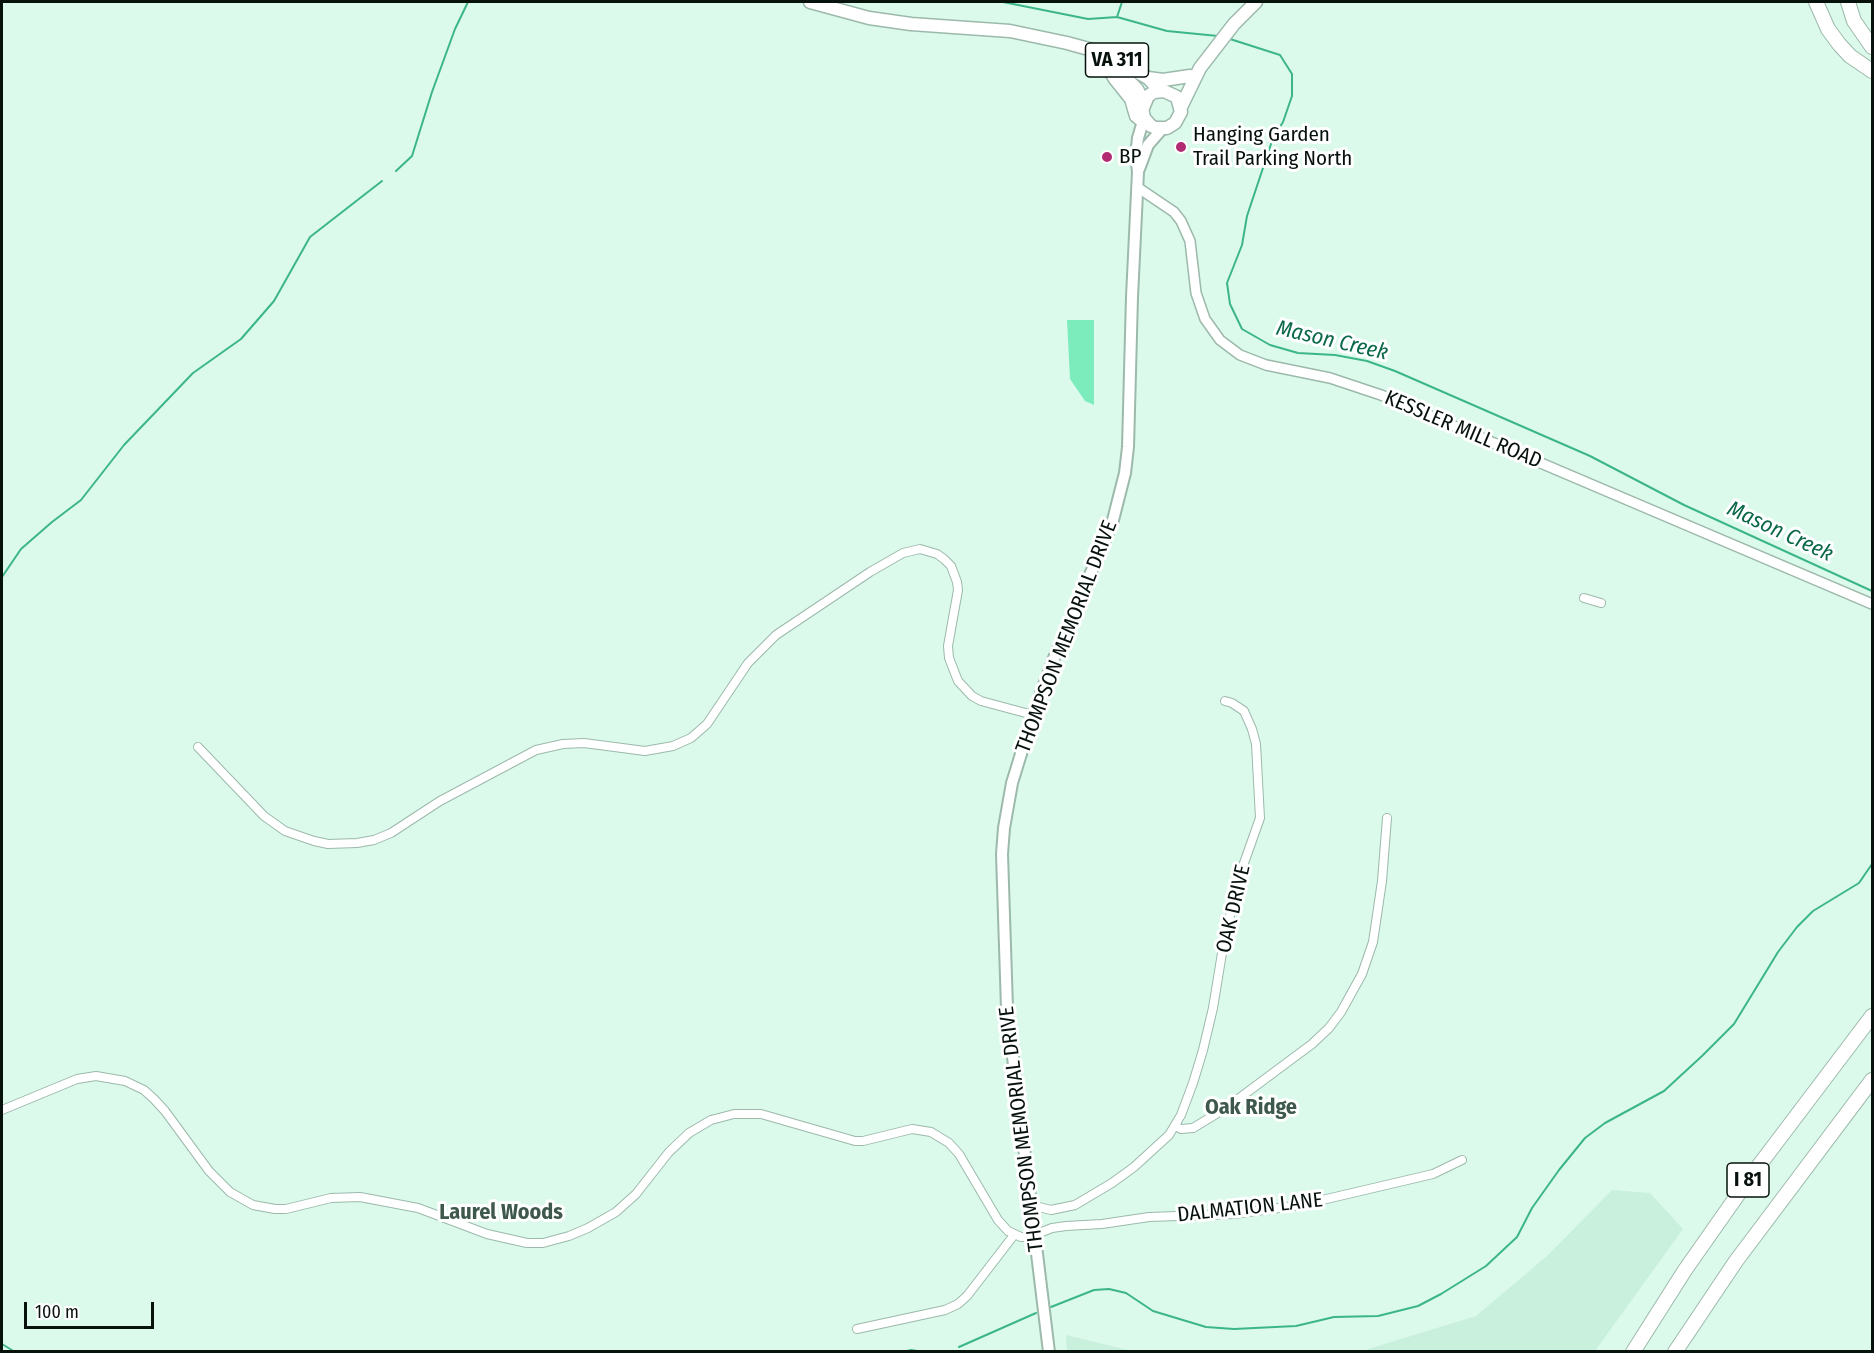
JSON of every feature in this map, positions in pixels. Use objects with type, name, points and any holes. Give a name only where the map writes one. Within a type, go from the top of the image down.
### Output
[{"type":"highway","points":[[1816,2],[1828,28],[1839,44],[1872,71]]},
{"type":"highway","points":[[1848,2],[1854,21],[1872,47]]},
{"type":"highway","name":"I 81","points":[[1633,1352],[1685,1270],[1751,1176],[1872,1016]]},
{"type":"highway","name":"I 81","points":[[1675,1352],[1736,1261],[1872,1080]]},
{"type":"main road","name":"VA 311","points":[[810,2],[869,18],[911,24],[1010,31],[1067,43],[1096,51],[1149,78],[1164,91]]},
{"type":"main road","points":[[1203,64],[1181,107],[1176,123],[1162,129],[1151,126],[1143,116],[1148,96],[1178,86],[1190,76],[1256,2]]},
{"type":"main road","name":"VA 311","points":[[1067,43],[1106,62],[1115,79],[1131,99],[1136,116],[1143,116]]},
{"type":"main road","points":[[1149,78],[1163,80],[1190,76]]},
{"type":"main road","points":[[1164,91],[1177,97],[1181,107]]},
{"type":"main road","name":"THOMPSON MEMORIAL DRIVE","points":[[1049,1352],[1007,1008],[1002,854],[1008,802],[1033,715],[1054,658],[1112,524],[1125,472],[1128,447],[1132,286],[1138,172],[1136,156],[1143,116]]},
{"type":"main road","name":"THOMPSON MEMORIAL DRIVE","points":[[1138,172],[1148,145],[1162,129]]},
{"type":"street","name":"KESSLER MILL ROAD","points":[[1137,187],[1174,212],[1181,221],[1190,241],[1196,293],[1205,319],[1220,340],[1240,355],[1266,365],[1330,378],[1381,395],[1872,604]]},
{"type":"street","points":[[198,747],[264,816],[285,831],[328,844],[374,840],[391,833],[440,801],[536,750],[563,744],[584,743],[645,751],[673,747],[691,738],[707,724],[748,663],[776,634],[870,572],[903,553],[920,549],[937,554],[944,559],[951,566],[957,582],[958,590],[948,646],[957,681],[972,696],[981,701],[1033,715]]},
{"type":"street","points":[[1584,598],[1601,603]]},
{"type":"street","name":"OAK DRIVE","points":[[1031,1205],[1051,1210],[1068,1207],[1085,1200],[1119,1177],[1162,1143],[1175,1126],[1193,1083],[1203,1050],[1231,912],[1244,861],[1260,818],[1256,744],[1252,729],[1244,711],[1225,701]]},
{"type":"street","points":[[1175,1126],[1181,1129],[1193,1128],[1226,1108],[1312,1044],[1329,1028],[1341,1012],[1362,974],[1373,942],[1388,818]]},
{"type":"street","points":[[2,1110],[77,1079],[96,1076],[125,1081],[135,1084],[154,1099],[209,1171],[230,1192],[253,1206],[286,1209],[331,1198],[360,1197],[418,1208],[487,1234],[527,1243],[543,1243],[569,1236],[616,1212],[636,1194],[678,1143],[702,1124],[719,1117],[761,1114],[855,1141],[863,1141],[897,1131],[920,1130],[939,1136],[959,1154],[994,1215],[1014,1235],[968,1296],[954,1306],[945,1310],[857,1329]]},
{"type":"street","name":"DALMATION LANE","points":[[1014,1235],[1021,1237],[1035,1235],[1052,1228],[1149,1217],[1234,1214],[1301,1205],[1433,1174],[1462,1160]]},
{"type":"shaded area","points":[[1612,1190],[1650,1193],[1683,1229],[1595,1351],[1362,1351],[1476,1316],[1547,1256]]},
{"type":"shaded area","points":[[1066,1335],[1132,1351],[1067,1351]]},
{"type":"green space","points":[[1067,320],[1094,320],[1094,405],[1085,401],[1070,379]]},
{"type":"waterway","points":[[396,171],[412,156],[432,92],[455,29],[468,2]]},
{"type":"waterway","name":"Mason Creek","points":[[1003,2],[1088,19],[1117,17],[1167,31],[1218,36]]},
{"type":"waterway","points":[[1117,17],[1122,2]]},
{"type":"waterway","name":"Mason Creek","points":[[1230,39],[1280,55],[1292,74],[1292,96],[1283,122],[1273,138],[1247,216],[1242,245],[1227,283],[1230,304],[1242,329],[1270,345],[1298,353],[1335,355],[1367,361],[1395,371],[1590,456],[1684,505],[1872,591]]},
{"type":"waterway","points":[[2,577],[21,549],[81,500],[124,445],[193,373],[241,339],[274,301],[310,237],[382,181]]},
{"type":"waterway","points":[[1051,1307],[1094,1290],[1109,1289],[1126,1293],[1153,1311],[1206,1327],[1234,1329],[1296,1326],[1334,1317],[1378,1316],[1418,1306],[1441,1294],[1486,1266],[1517,1237],[1532,1208],[1585,1138],[1605,1123],[1664,1091],[1702,1056],[1734,1024],[1778,952],[1797,927],[1813,911],[1859,883],[1872,864]]},
{"type":"waterway","points":[[959,1347],[1036,1313]]},
{"type":"waterway","points":[[2,1344],[15,1352]]},
{"type":"waterway","points":[[903,1352],[911,1350],[923,1352]]},
{"type":"place","name":"Hanging Garden Trail Parking North","points":[[1181,147]]},
{"type":"place","name":"BP","points":[[1107,157]]},
{"type":"district","name":"Oak Ridge","points":[[1251,1108]]},
{"type":"district","name":"Laurel Woods","points":[[501,1213]]}]
